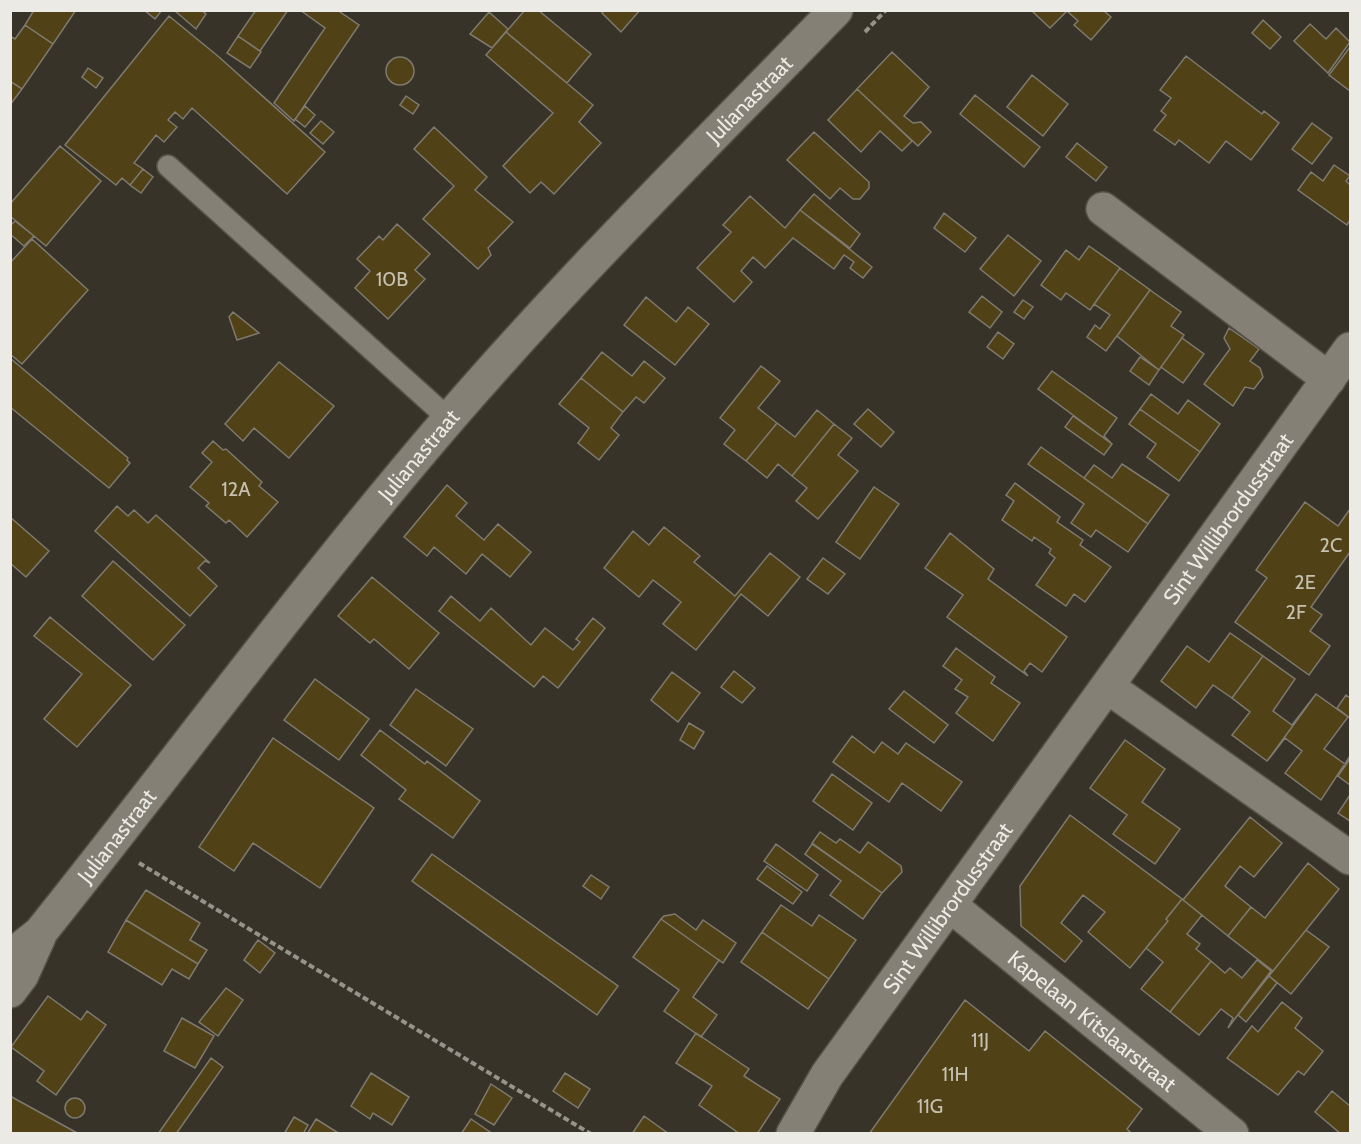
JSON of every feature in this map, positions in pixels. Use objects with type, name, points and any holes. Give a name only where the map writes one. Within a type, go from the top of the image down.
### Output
[{"type":"street","name":"Julianastraat","points":[[10,957],[40,933],[112,844],[352,534],[449,418],[580,273],[836,10]]},
{"type":"street","name":"Sint Willibrordusstraat","points":[[793,1134],[827,1075],[1343,363],[1103,209]]},
{"type":"street","points":[[1108,687],[1350,858]]},
{"type":"street","name":"Kapelaan Kitslaarstraat","points":[[951,906],[1232,1134]]},
{"type":"street","name":"Julianastraat","points":[[10,991],[22,975],[40,933]]},
{"type":"lane","points":[[168,166],[449,418]]},
{"type":"path","points":[[112,844],[591,1134]]},
{"type":"building","points":[[34,10],[76,10],[53,44],[25,25]]},
{"type":"building","points":[[144,10],[162,10],[155,19]]},
{"type":"building","points":[[201,10],[206,14],[196,29],[175,11]]},
{"type":"building","points":[[256,10],[288,10],[260,51],[238,36]]},
{"type":"building","points":[[300,10],[337,10],[359,25],[294,121],[274,103],[325,28]]},
{"type":"building","points":[[525,10],[538,10],[591,54],[567,83],[506,32]]},
{"type":"building","points":[[605,10],[640,10],[621,32],[602,13]]},
{"type":"building","points":[[1035,10],[1103,10],[1111,17],[1091,40],[1074,25],[1078,21],[1067,11],[1050,28],[1033,12]]},
{"type":"building","points":[[489,12],[508,29],[492,48],[470,34]]},
{"type":"building","points":[[169,16],[219,57],[325,152],[287,194],[192,108],[183,119],[175,112],[168,120],[177,127],[164,142],[156,135],[134,163],[143,169],[130,185],[122,178],[116,185],[65,145]]},
{"type":"building","points":[[1263,20],[1281,37],[1270,49],[1252,33]]},
{"type":"building","points":[[1310,24],[1326,39],[1336,28],[1350,42],[1328,73],[1294,41]]},
{"type":"building","points":[[25,25],[53,44],[22,89],[10,81],[10,36],[15,39]]},
{"type":"building","points":[[506,32],[593,105],[579,122],[601,143],[554,194],[541,182],[530,193],[503,166],[553,113],[486,55]]},
{"type":"building","points":[[238,36],[261,52],[250,68],[227,53]]},
{"type":"building","points":[[1350,47],[1350,91],[1329,75]]},
{"type":"building","points":[[892,52],[929,87],[904,116],[913,123],[921,122],[931,132],[918,146],[857,89]]},
{"type":"building","points":[[1186,56],[1262,114],[1264,111],[1279,123],[1251,160],[1226,141],[1209,163],[1179,140],[1175,145],[1154,130],[1166,115],[1161,111],[1171,98],[1160,90]]},
{"type":"building","points":[[400,57],[410,61],[414,71],[410,81],[400,85],[390,81],[386,71],[390,61]]},
{"type":"building","points":[[88,68],[103,78],[96,88],[82,77]]},
{"type":"building","points":[[1032,75],[1068,104],[1043,136],[1007,107]]},
{"type":"building","points":[[10,81],[22,89],[10,105]]},
{"type":"building","points":[[857,89],[912,141],[902,151],[880,131],[861,152],[828,120]]},
{"type":"building","points":[[975,95],[1040,147],[1024,167],[960,114]]},
{"type":"building","points":[[406,96],[419,105],[413,114],[400,105]]},
{"type":"building","points":[[305,106],[315,115],[305,127],[295,119]]},
{"type":"building","points":[[321,121],[334,132],[323,144],[310,133]]},
{"type":"building","points":[[1312,123],[1332,138],[1312,164],[1292,149]]},
{"type":"building","points":[[434,127],[487,177],[475,190],[513,222],[488,248],[491,255],[478,269],[423,219],[454,186],[414,149]]},
{"type":"building","points":[[814,132],[869,182],[869,188],[860,199],[853,199],[840,188],[830,199],[787,160]]},
{"type":"building","points":[[1077,143],[1107,167],[1096,181],[1066,157]]},
{"type":"building","points":[[60,146],[101,181],[46,246],[10,216],[10,204]]},
{"type":"building","points":[[1334,165],[1350,176],[1346,181],[1350,185],[1350,220],[1347,225],[1298,190],[1311,172],[1323,181]]},
{"type":"building","points":[[143,169],[153,177],[141,193],[130,185]]},
{"type":"building","points":[[814,194],[860,234],[850,248],[800,210]]},
{"type":"building","points":[[750,196],[785,228],[800,210],[872,267],[863,278],[850,268],[854,262],[844,255],[834,269],[793,238],[765,268],[753,257],[741,271],[752,282],[734,302],[697,268],[731,232],[723,225]]},
{"type":"building","points":[[944,213],[976,238],[965,252],[934,228]]},
{"type":"building","points":[[15,221],[34,236],[24,246],[10,234],[10,226]]},
{"type":"building","points":[[397,224],[430,254],[415,270],[425,279],[388,319],[355,288],[370,271],[357,259],[379,236],[383,240]]},
{"type":"building","points":[[1008,235],[1041,261],[1014,296],[980,269]]},
{"type":"building","points":[[32,239],[88,290],[22,364],[10,354],[10,263]]},
{"type":"building","points":[[1089,246],[1120,268],[1090,310],[1066,293],[1061,300],[1041,285],[1066,250],[1079,260]]},
{"type":"building","points":[[1120,268],[1150,290],[1106,351],[1087,337],[1095,325],[1100,329],[1110,315],[1094,304]]},
{"type":"building","points":[[1150,290],[1181,312],[1171,326],[1184,335],[1159,370],[1117,336]]},
{"type":"building","points":[[982,296],[1002,312],[990,328],[969,312]]},
{"type":"building","points":[[646,297],[676,322],[688,307],[709,324],[675,365],[624,325]]},
{"type":"building","points":[[1023,300],[1033,307],[1024,319],[1014,312]]},
{"type":"building","points":[[233,312],[259,333],[237,340],[229,317]]},
{"type":"building","points":[[1229,328],[1259,349],[1250,361],[1260,368],[1263,377],[1254,389],[1245,387],[1233,406],[1204,384],[1230,349],[1224,338]]},
{"type":"building","points":[[998,332],[1014,344],[1003,359],[987,347]]},
{"type":"building","points":[[1182,338],[1204,354],[1183,383],[1161,367]]},
{"type":"building","points":[[602,352],[632,376],[644,361],[665,378],[644,403],[636,397],[623,412],[581,378]]},
{"type":"building","points":[[1140,357],[1159,370],[1149,385],[1130,371]]},
{"type":"building","points":[[10,358],[128,458],[130,463],[109,488],[10,407]]},
{"type":"building","points":[[279,362],[334,406],[289,458],[254,428],[243,441],[225,424]]},
{"type":"building","points":[[761,366],[780,381],[758,408],[777,423],[746,461],[724,444],[735,430],[720,418]]},
{"type":"building","points":[[1052,371],[1117,418],[1104,436],[1112,444],[1038,389]]},
{"type":"building","points":[[581,378],[623,412],[611,428],[619,435],[599,460],[578,443],[589,428],[559,404]]},
{"type":"building","points":[[1151,394],[1178,414],[1188,400],[1220,424],[1200,452],[1140,409]]},
{"type":"building","points":[[868,409],[894,432],[881,447],[854,424]]},
{"type":"building","points":[[1140,409],[1200,452],[1179,481],[1147,457],[1156,444],[1129,424]]},
{"type":"building","points":[[817,410],[834,424],[792,476],[778,464],[767,478],[746,461],[777,423],[795,437]]},
{"type":"building","points":[[1073,416],[1112,444],[1104,455],[1065,427]]},
{"type":"building","points":[[834,424],[852,438],[838,455],[858,471],[818,519],[796,501],[807,488],[792,476]]},
{"type":"building","points":[[213,441],[223,450],[226,449],[262,482],[259,486],[278,502],[247,537],[229,520],[226,523],[206,506],[209,503],[190,487],[212,462],[202,453]]},
{"type":"building","points":[[1041,447],[1148,524],[1128,552],[1096,530],[1091,537],[1071,523],[1084,504],[1028,464]]},
{"type":"building","points":[[1122,464],[1169,495],[1148,524],[1084,478],[1094,465],[1112,478]]},
{"type":"building","points":[[1015,483],[1060,517],[1057,522],[1083,540],[1080,545],[1111,567],[1085,602],[1074,594],[1066,606],[1036,585],[1055,558],[1049,553],[1051,549],[1034,537],[1032,541],[1002,520],[1014,501],[1006,495]]},
{"type":"building","points":[[447,485],[467,503],[456,516],[484,540],[498,524],[531,552],[510,577],[482,554],[466,574],[434,547],[427,556],[404,537]]},
{"type":"building","points":[[874,487],[899,504],[860,559],[836,542]]},
{"type":"building","points":[[1305,502],[1338,526],[1350,509],[1350,552],[1311,607],[1322,615],[1310,631],[1330,646],[1309,675],[1235,622],[1267,578],[1256,570]]},
{"type":"building","points":[[117,506],[128,516],[134,510],[148,523],[156,515],[210,563],[205,561],[198,568],[217,586],[190,616],[95,531]]},
{"type":"building","points":[[10,517],[49,551],[26,577],[10,563]]},
{"type":"building","points":[[664,527],[700,556],[694,562],[735,596],[770,553],[800,577],[768,616],[741,594],[696,650],[663,624],[681,602],[653,580],[639,597],[604,568],[633,531],[649,545]]},
{"type":"building","points":[[950,533],[994,569],[988,579],[1067,637],[1042,672],[1030,663],[1024,671],[1028,676],[947,617],[963,595],[925,568]]},
{"type":"building","points":[[823,558],[845,574],[828,594],[807,579]]},
{"type":"building","points":[[113,561],[185,625],[153,660],[82,596]]},
{"type":"building","points":[[372,577],[439,633],[409,669],[374,639],[370,643],[338,616]]},
{"type":"building","points":[[451,596],[480,621],[491,608],[531,645],[545,628],[573,650],[580,642],[576,639],[593,618],[605,628],[558,688],[543,676],[534,687],[439,611]]},
{"type":"building","points":[[50,617],[131,685],[77,747],[44,719],[82,674],[34,636]]},
{"type":"building","points":[[1230,633],[1263,656],[1232,698],[1213,685],[1196,708],[1161,681],[1187,646],[1209,662]]},
{"type":"building","points":[[956,648],[995,677],[991,683],[1020,703],[993,741],[956,713],[968,697],[955,689],[962,680],[943,666]]},
{"type":"building","points":[[1263,656],[1295,679],[1273,711],[1292,725],[1316,694],[1267,761],[1232,735],[1250,712],[1232,698]]},
{"type":"building","points":[[734,671],[755,688],[742,703],[721,687]]},
{"type":"building","points":[[672,672],[700,693],[678,722],[651,700]]},
{"type":"building","points":[[315,679],[369,719],[339,760],[284,720]]},
{"type":"building","points":[[416,689],[473,729],[446,766],[390,725]]},
{"type":"building","points":[[904,691],[948,725],[934,743],[889,709]]},
{"type":"building","points":[[1316,694],[1348,717],[1324,749],[1345,764],[1321,800],[1285,773],[1302,751],[1285,738],[1268,760]]},
{"type":"building","points":[[1346,695],[1350,698],[1350,718],[1337,708]]},
{"type":"building","points":[[689,723],[704,732],[694,749],[680,740]]},
{"type":"building","points":[[380,730],[425,764],[427,761],[480,801],[453,838],[399,799],[406,790],[361,755]]},
{"type":"building","points":[[852,736],[874,753],[882,742],[898,754],[906,743],[962,782],[941,811],[902,783],[889,802],[833,762]]},
{"type":"building","points":[[273,738],[374,808],[320,888],[253,843],[234,871],[199,847]]},
{"type":"building","points":[[1125,740],[1165,769],[1142,802],[1180,829],[1155,864],[1113,834],[1127,815],[1090,788]]},
{"type":"building","points":[[1350,759],[1350,785],[1338,776]]},
{"type":"building","points":[[832,774],[872,803],[853,830],[813,801]]},
{"type":"building","points":[[1350,795],[1350,821],[1338,813]]},
{"type":"building","points":[[1070,815],[1182,899],[1166,919],[1168,921],[1130,968],[1088,932],[1105,912],[1083,895],[1061,923],[1082,941],[1065,962],[1021,926],[1020,886]]},
{"type":"building","points":[[1250,817],[1282,843],[1254,877],[1240,866],[1225,886],[1251,907],[1228,936],[1183,900]]},
{"type":"building","points":[[820,832],[836,843],[840,839],[860,853],[868,842],[901,866],[902,872],[882,893],[812,843]]},
{"type":"building","points":[[776,844],[818,875],[807,891],[764,861]]},
{"type":"building","points":[[812,844],[882,893],[863,919],[830,895],[841,881],[805,854]]},
{"type":"building","points":[[432,854],[618,986],[597,1015],[412,881]]},
{"type":"building","points":[[1308,863],[1339,889],[1273,971],[1228,936],[1251,907],[1265,918]]},
{"type":"building","points":[[767,866],[802,892],[793,904],[757,879]]},
{"type":"building","points":[[591,875],[609,887],[601,899],[583,886]]},
{"type":"building","points":[[146,890],[200,923],[190,940],[207,950],[198,964],[126,920]]},
{"type":"building","points":[[1182,899],[1202,915],[1187,934],[1200,944],[1196,949],[1211,961],[1170,1012],[1141,989],[1163,962],[1146,948]]},
{"type":"building","points":[[781,905],[812,926],[819,915],[856,940],[829,979],[762,932]]},
{"type":"building","points":[[675,914],[696,930],[703,920],[736,943],[723,963],[661,919],[664,916]]},
{"type":"building","points":[[661,919],[719,960],[693,997],[717,1015],[701,1037],[664,1011],[679,990],[633,957]]},
{"type":"building","points":[[126,920],[198,964],[189,979],[172,969],[162,985],[108,952]]},
{"type":"building","points":[[1306,930],[1329,947],[1291,994],[1269,976]]},
{"type":"building","points":[[762,932],[829,979],[808,1009],[741,962]]},
{"type":"building","points":[[258,940],[275,953],[260,973],[244,960]]},
{"type":"building","points":[[1257,960],[1271,971],[1228,1028],[1233,1018],[1221,1009],[1199,1035],[1170,1012],[1211,961],[1225,973],[1230,968],[1242,978]]},
{"type":"building","points":[[1269,976],[1277,983],[1246,1022],[1238,1015]]},
{"type":"building","points":[[226,988],[243,1000],[218,1036],[199,1022]]},
{"type":"building","points":[[48,996],[81,1020],[87,1011],[106,1025],[56,1095],[37,1081],[44,1071],[11,1047]]},
{"type":"building","points":[[965,1000],[1029,1051],[1045,1031],[1142,1109],[1127,1129],[1132,1134],[869,1134]]},
{"type":"building","points":[[1282,1002],[1302,1018],[1295,1028],[1323,1051],[1304,1075],[1298,1071],[1278,1095],[1227,1058],[1252,1026],[1258,1032]]},
{"type":"building","points":[[182,1018],[214,1036],[195,1068],[164,1051]]},
{"type":"building","points":[[696,1033],[749,1069],[744,1076],[780,1099],[757,1134],[740,1134],[699,1105],[712,1086],[676,1063]]},
{"type":"building","points":[[211,1058],[223,1067],[176,1134],[158,1134]]},
{"type":"building","points":[[371,1073],[409,1097],[392,1125],[373,1113],[370,1119],[351,1106]]},
{"type":"building","points":[[565,1073],[590,1089],[578,1108],[553,1091]]},
{"type":"building","points":[[491,1084],[512,1098],[494,1125],[475,1114]]},
{"type":"building","points":[[1332,1091],[1350,1106],[1350,1134],[1341,1134],[1315,1112]]},
{"type":"building","points":[[10,1096],[79,1134],[10,1134]]},
{"type":"building","points":[[71,1098],[79,1098],[85,1104],[85,1112],[79,1118],[71,1118],[65,1112],[65,1104]]},
{"type":"building","points":[[644,1116],[669,1134],[632,1134]]},
{"type":"building","points":[[294,1117],[308,1125],[303,1134],[284,1134]]},
{"type":"building","points":[[316,1119],[340,1134],[307,1134]]},
{"type":"building","points":[[471,1119],[493,1134],[461,1134]]}]
